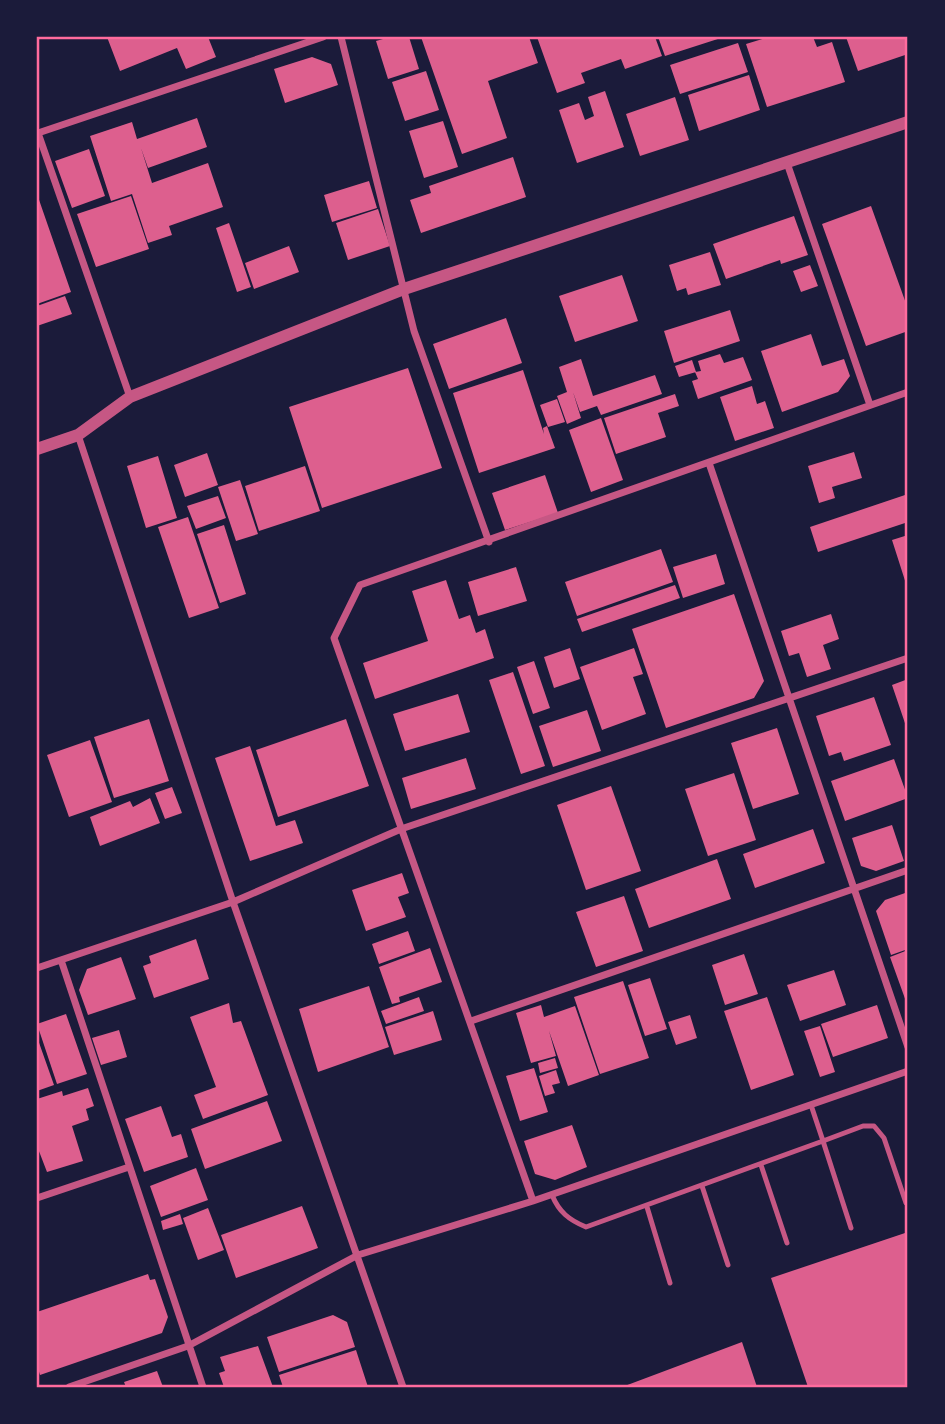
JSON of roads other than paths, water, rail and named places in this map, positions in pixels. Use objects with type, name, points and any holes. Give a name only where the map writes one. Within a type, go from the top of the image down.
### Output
[{"type":"street","points":[[130,397],[37,133],[323,37]]},
{"type":"street","points":[[341,37],[414,331],[489,542]]},
{"type":"street","points":[[37,449],[78,435],[130,397],[404,289],[908,122]]},
{"type":"street","points":[[787,163],[870,405]]},
{"type":"street","points":[[533,1201],[334,638],[360,585],[489,542],[908,392]]},
{"type":"street","points":[[78,435],[233,902],[403,1387]]},
{"type":"street","points":[[709,463],[908,1047]]},
{"type":"street","points":[[37,968],[233,902],[401,828],[908,658]]},
{"type":"street","points":[[471,1021],[908,870]]},
{"type":"street","points":[[61,960],[203,1387]]},
{"type":"street","points":[[69,1387],[188,1346],[358,1255],[552,1195],[908,1071]]},
{"type":"street","points":[[37,1198],[129,1167]]},
{"type":"lane","points":[[810,1105],[851,1228]]},
{"type":"lane","points":[[552,1195],[557,1208],[572,1221],[586,1227],[647,1207],[863,1126],[874,1126],[884,1138],[906,1203]]},
{"type":"lane","points":[[761,1165],[788,1243]]},
{"type":"lane","points":[[702,1186],[728,1265]]},
{"type":"lane","points":[[647,1207],[670,1283]]}]
